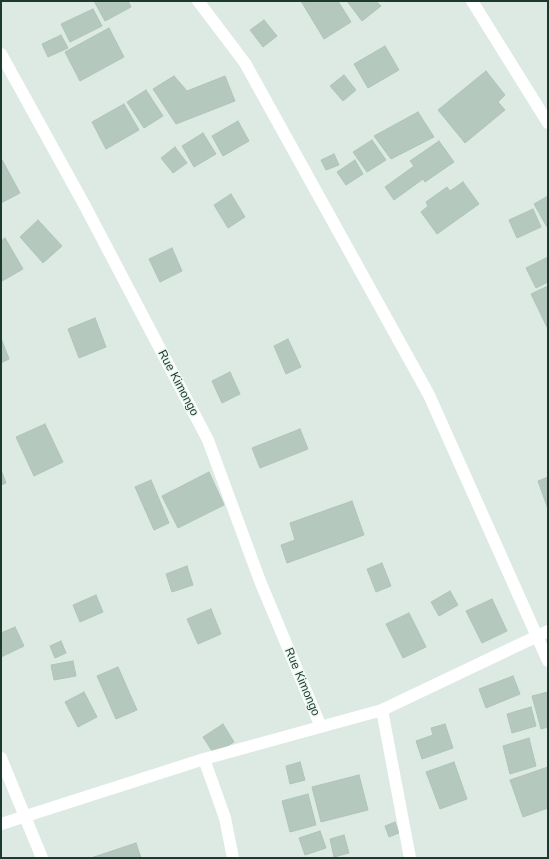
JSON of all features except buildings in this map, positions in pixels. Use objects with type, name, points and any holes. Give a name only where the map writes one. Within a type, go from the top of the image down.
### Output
[{"type":"street","points":[[198,1],[245,63],[429,394],[543,634],[548,661]]},
{"type":"street","points":[[472,1],[548,123]]},
{"type":"street","name":"Rue Kimongo","points":[[1,54],[85,206],[208,440],[260,581],[321,727]]},
{"type":"street","points":[[1,824],[204,759],[382,710],[543,634]]},
{"type":"street","points":[[382,710],[410,858]]},
{"type":"street","points":[[1,758],[42,858]]},
{"type":"street","points":[[204,759],[225,818],[234,858]]}]
